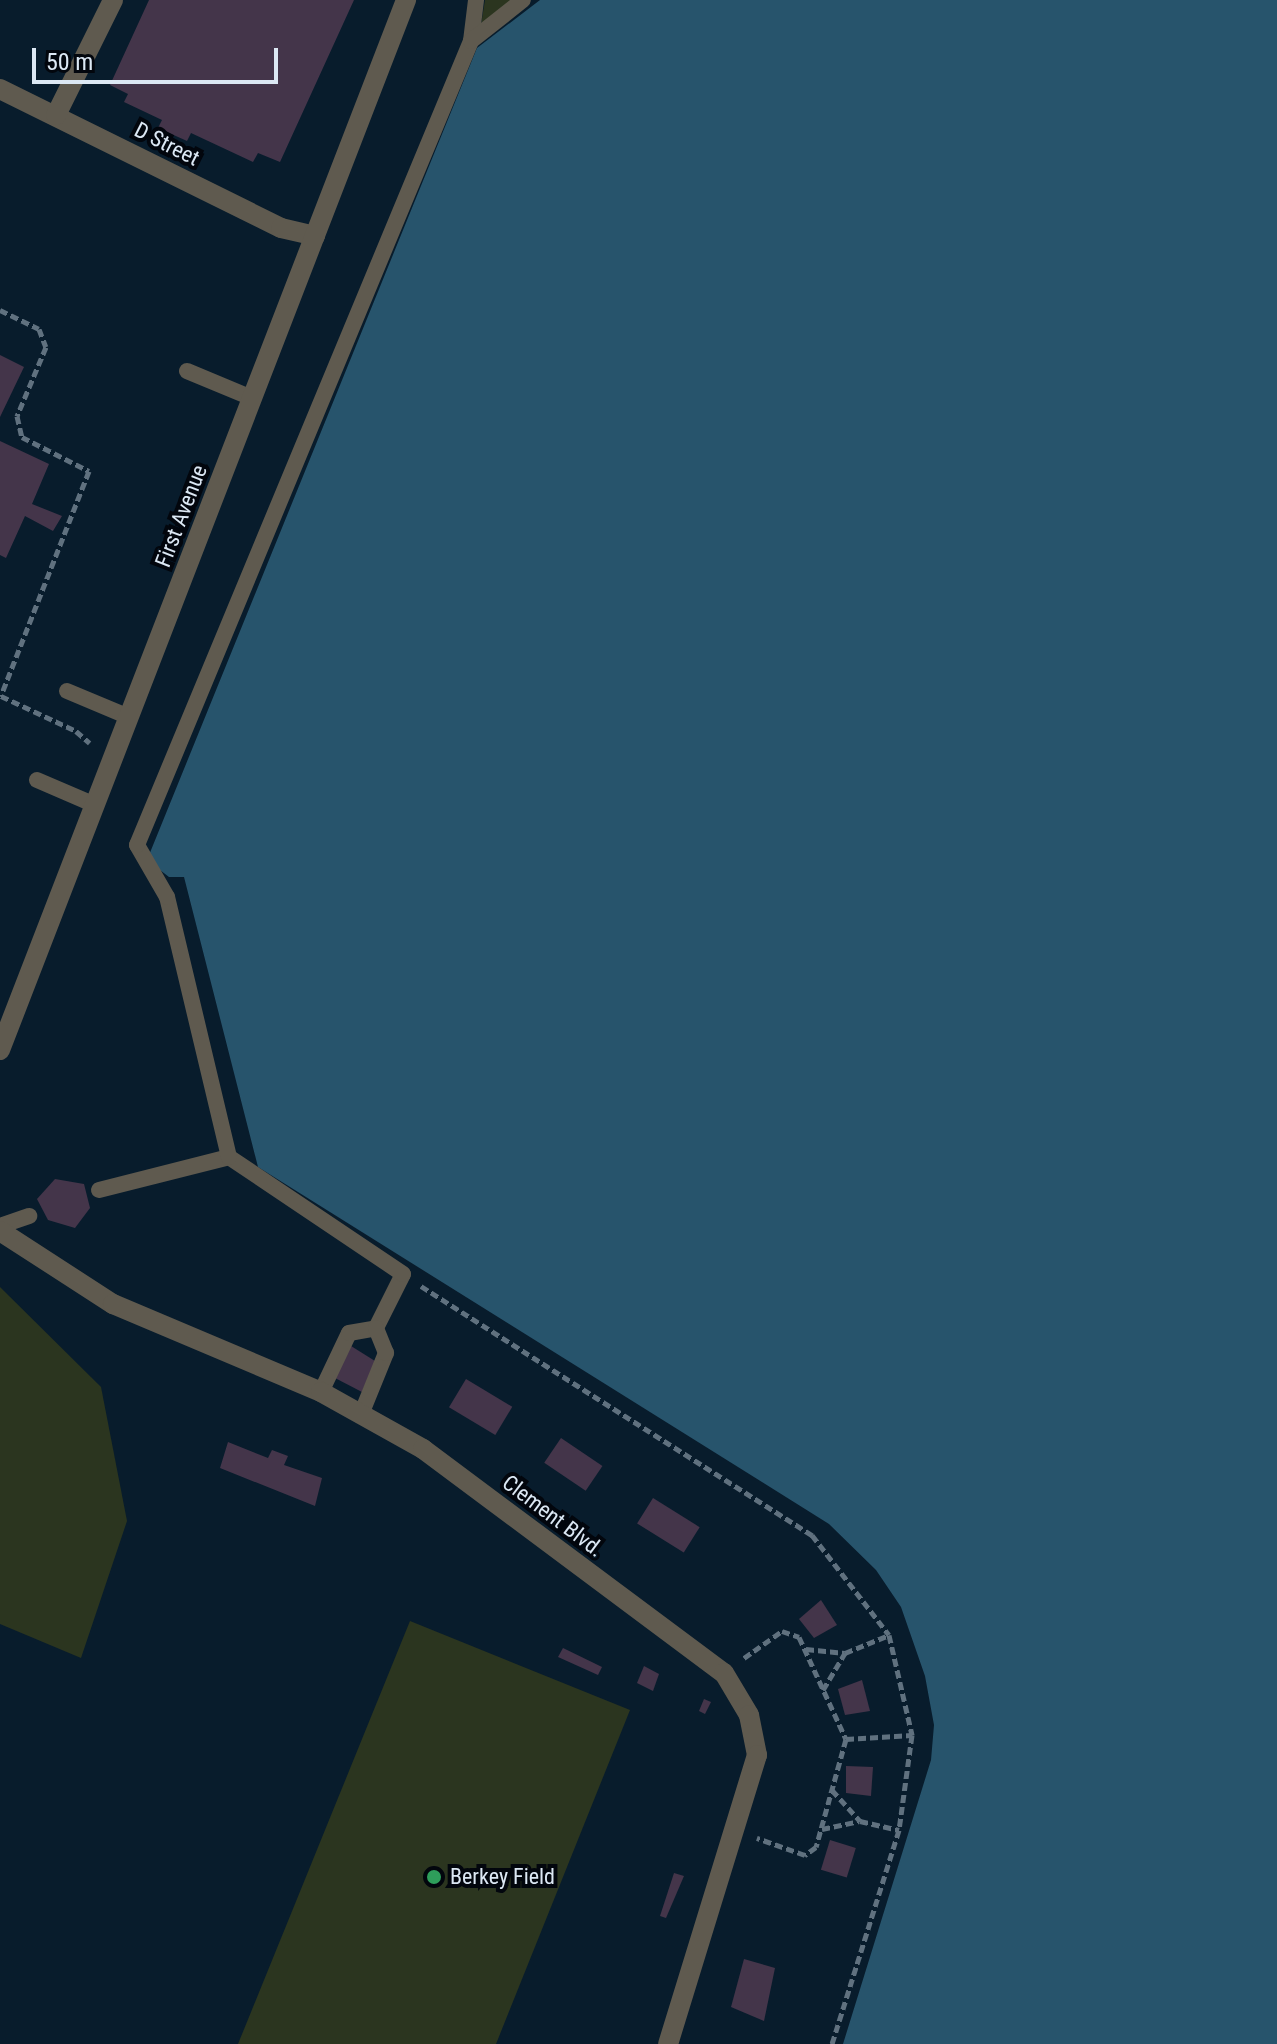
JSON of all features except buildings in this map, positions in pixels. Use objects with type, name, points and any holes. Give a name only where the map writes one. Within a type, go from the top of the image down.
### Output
[{"type":"street","points":[[56,115],[113,0]]},
{"type":"street","name":"First Avenue","points":[[0,1050],[406,0]]},
{"type":"street","name":"D Street","points":[[0,89],[281,228],[315,236]]},
{"type":"street","name":"Clement Blvd.","points":[[0,1229],[113,1304],[321,1392],[362,1412],[423,1449],[724,1673],[749,1715],[757,1755],[737,1830],[668,2044]]},
{"type":"lane","points":[[362,1412],[386,1353],[376,1328],[403,1274],[229,1157],[167,897],[137,845],[471,41],[476,0]]},
{"type":"lane","points":[[471,41],[523,0]]},
{"type":"lane","points":[[187,371],[252,398]]},
{"type":"lane","points":[[67,691],[129,717]]},
{"type":"lane","points":[[37,780],[95,805]]},
{"type":"lane","points":[[99,1190],[229,1157]]},
{"type":"lane","points":[[0,1229],[29,1216]]},
{"type":"lane","points":[[321,1392],[349,1333],[376,1328]]},
{"type":"path","points":[[0,310],[39,329],[46,347],[17,416],[22,437],[89,471],[1,696],[76,731],[112,762]]},
{"type":"path","points":[[403,1274],[812,1535],[889,1635],[912,1735],[899,1830],[832,2044]]},
{"type":"path","points":[[724,1673],[782,1631],[799,1637],[846,1739],[816,1847],[805,1855],[737,1830]]},
{"type":"path","points":[[805,1649],[845,1653],[889,1635]]},
{"type":"path","points":[[823,1690],[845,1653]]},
{"type":"path","points":[[846,1739],[912,1735]]},
{"type":"path","points":[[832,1790],[860,1821]]},
{"type":"path","points":[[821,1829],[860,1821],[899,1830]]},
{"type":"green space","points":[[485,0],[514,0],[481,25]]},
{"type":"green space","points":[[0,1287],[101,1387],[127,1521],[81,1658],[0,1624]]},
{"type":"green space","name":"Berkey Field","points":[[410,1621],[630,1710],[496,2044],[238,2044]]},
{"type":"water","points":[[540,0],[1277,0],[1277,2044],[843,2044],[931,1760],[934,1725],[925,1676],[901,1607],[876,1570],[829,1524],[258,1167],[184,877],[169,877],[147,860],[477,48]]},
{"type":"place","name":"Berkey Field","points":[[434,1877]]}]
